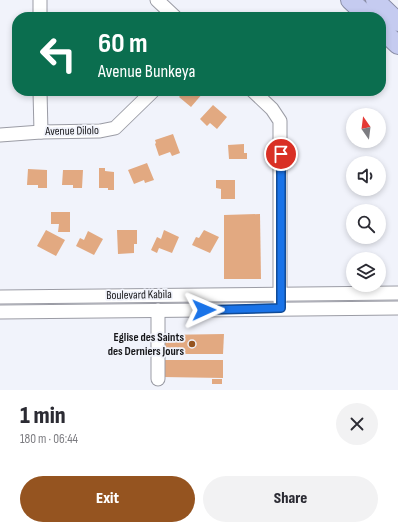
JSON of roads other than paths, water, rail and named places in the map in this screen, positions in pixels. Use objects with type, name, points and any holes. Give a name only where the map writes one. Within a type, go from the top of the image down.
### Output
[{"type":"highway","points":[[350,0],[363,12]]},
{"type":"highway","points":[[375,0],[398,22]]},
{"type":"highway","points":[[386,34],[398,45]]},
{"type":"street","points":[[40,0],[40,12]]},
{"type":"street","points":[[158,0],[170,12]]},
{"type":"street","points":[[40,96],[40,132]]},
{"type":"street","name":"Avenue Dilolo","points":[[0,135],[40,132],[100,131],[115,128],[148,96]]},
{"type":"street","points":[[258,96],[272,109],[280,121],[281,308]]},
{"type":"street","name":"Boulevard Kabila","points":[[0,297],[398,293]]},
{"type":"street","name":"Boulevard Kabila","points":[[0,312],[398,308]]},
{"type":"street","points":[[158,310],[158,379]]},
{"type":"place","name":"Eglise des Saints des Derniers Jours","points":[[192,344]]}]
